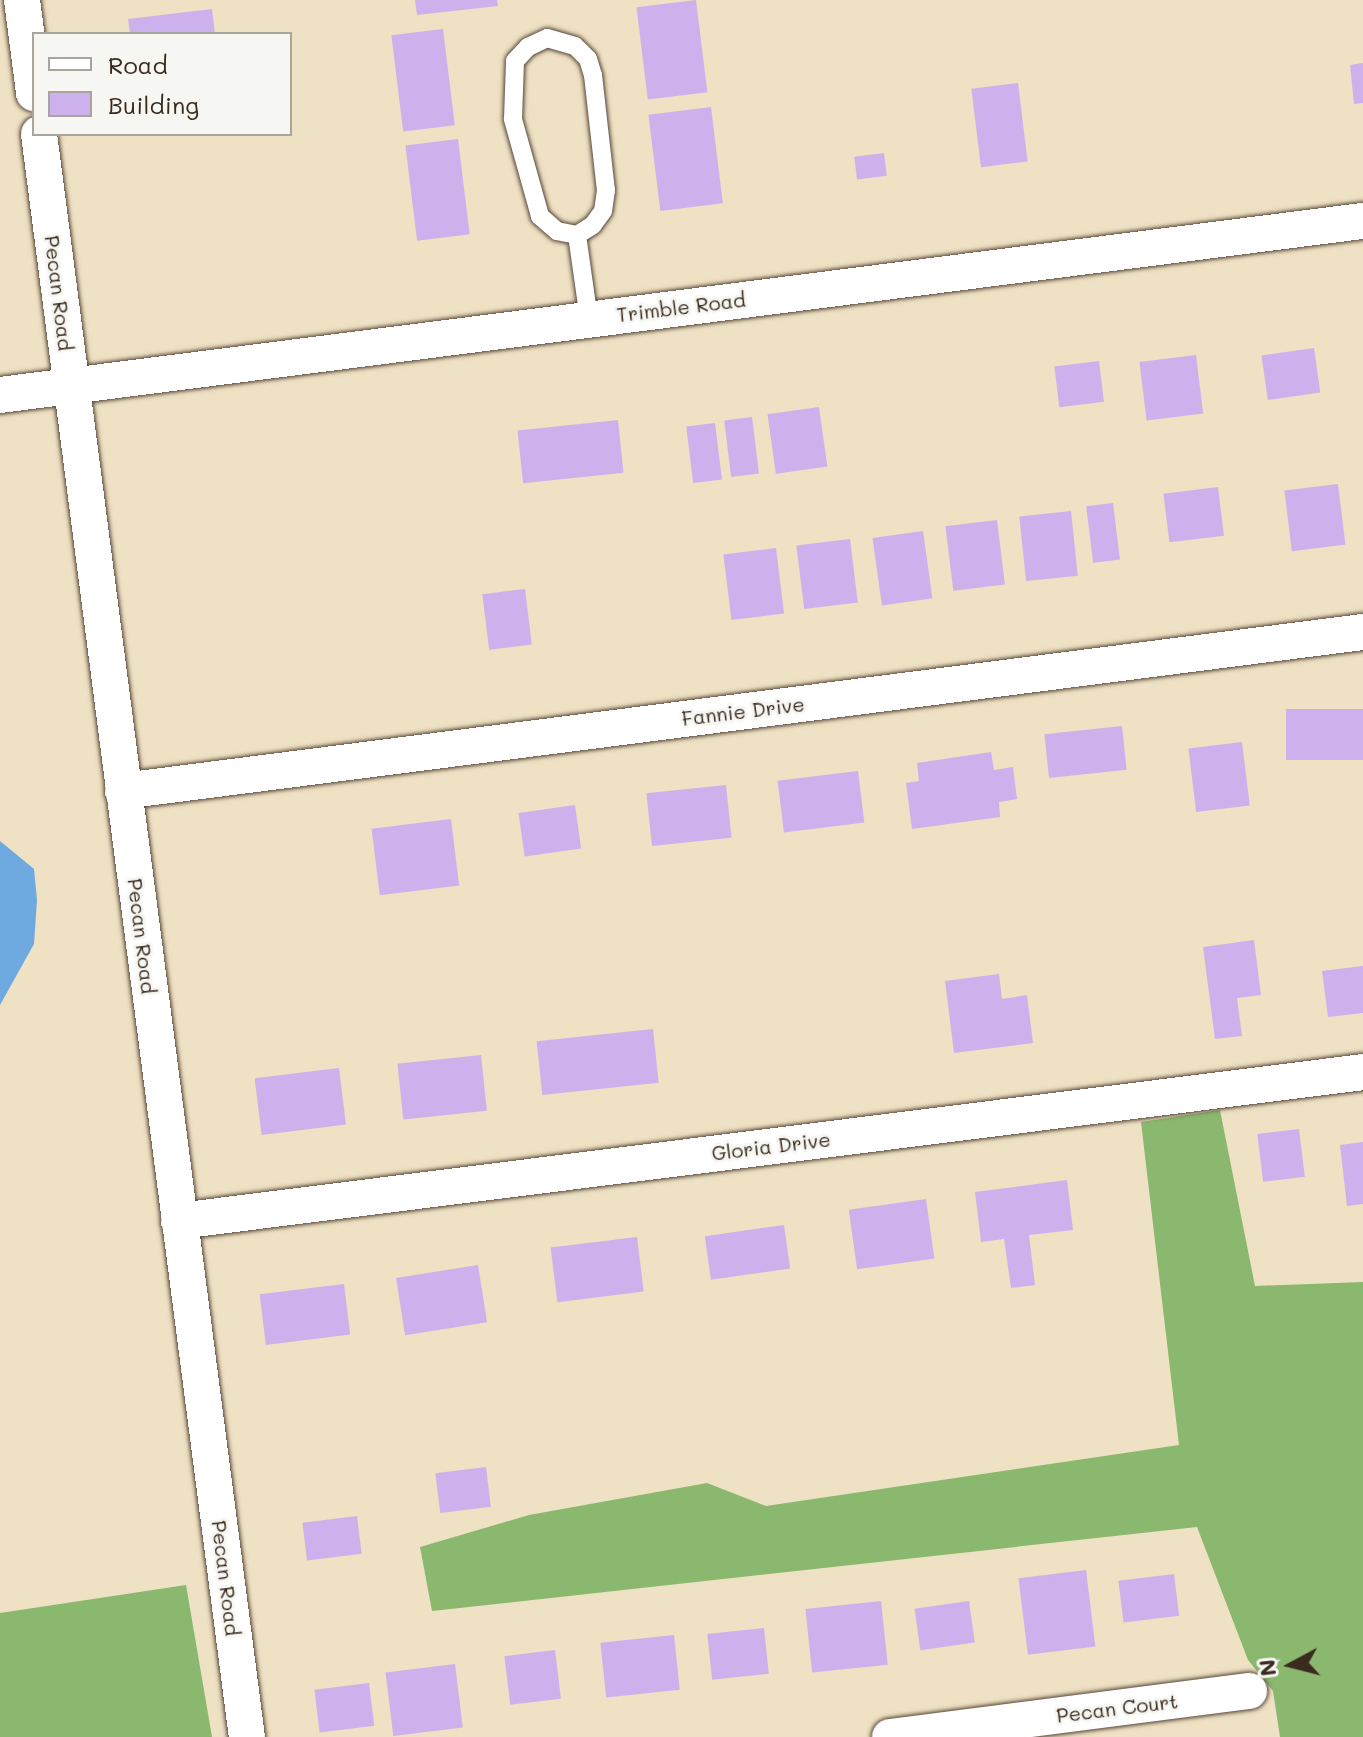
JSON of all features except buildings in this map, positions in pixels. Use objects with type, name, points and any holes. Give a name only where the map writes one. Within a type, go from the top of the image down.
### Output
[{"type":"street","points":[[22,0],[32,78]]},
{"type":"street","name":"Pecan Road","points":[[39,136],[247,1737]]},
{"type":"street","name":"Trimble Road","points":[[0,395],[1363,221]]},
{"type":"street","name":"Fannie Drive","points":[[123,791],[1363,632]]},
{"type":"street","name":"Gloria Drive","points":[[179,1221],[1363,1072]]},
{"type":"street","name":"Pecan Court","points":[[890,1737],[1249,1691]]},
{"type":"lane","points":[[547,38],[575,46],[588,59],[593,75],[606,190],[598,218],[577,235],[557,231],[540,216],[513,119],[515,61],[528,47],[547,38]]},
{"type":"lane","points":[[577,235],[589,319]]},
{"type":"green space","points":[[1220,1110],[1255,1286],[1363,1282],[1363,1737],[1280,1737],[1273,1691],[1248,1660],[1197,1527],[432,1611],[420,1547],[529,1515],[707,1483],[766,1506],[1179,1445],[1141,1122]]},
{"type":"green space","points":[[186,1585],[212,1737],[0,1737],[0,1613]]},
{"type":"water","points":[[0,841],[34,869],[37,900],[34,944],[0,1005]]}]
